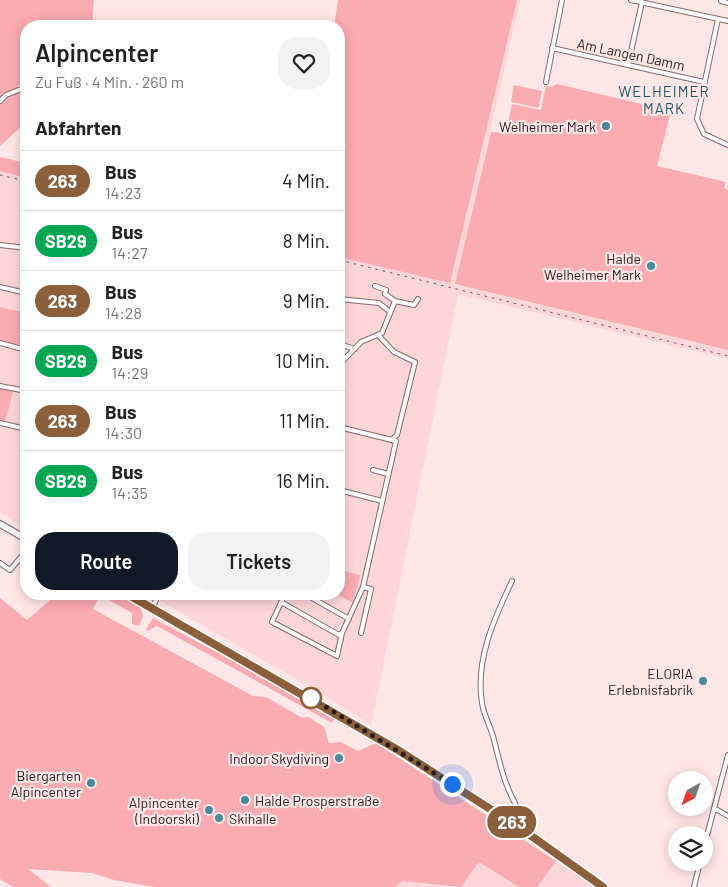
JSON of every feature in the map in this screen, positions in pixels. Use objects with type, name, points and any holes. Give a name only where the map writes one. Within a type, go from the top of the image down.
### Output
[{"type":"main road","points":[[0,524],[20,535]]},
{"type":"main road","points":[[138,600],[369,732],[512,823],[603,887]]},
{"type":"street","points":[[546,82],[562,0]]},
{"type":"street","points":[[631,0],[728,21]]},
{"type":"street","points":[[721,1],[728,3]]},
{"type":"street","points":[[628,65],[642,2]]},
{"type":"street","points":[[718,19],[704,82],[698,125],[704,134],[728,145]]},
{"type":"street","name":"Am Langen Damm","points":[[552,48],[704,82]]},
{"type":"street","points":[[0,101],[6,95],[20,89]]},
{"type":"street","points":[[0,245],[20,247]]},
{"type":"street","points":[[375,286],[386,290],[385,294],[395,301],[414,305],[418,299]]},
{"type":"street","points":[[0,287],[20,292]]},
{"type":"street","points":[[345,300],[379,303],[390,312]]},
{"type":"street","points":[[345,359],[361,342],[382,333],[395,301]]},
{"type":"street","points":[[378,335],[394,352],[415,362],[397,436],[391,440]]},
{"type":"street","points":[[0,343],[20,348]]},
{"type":"street","points":[[345,346],[355,348]]},
{"type":"street","points":[[0,386],[20,390]]},
{"type":"street","points":[[0,423],[20,428]]},
{"type":"street","points":[[342,633],[339,635],[281,602],[272,622],[337,656],[342,633],[363,586],[396,441],[345,428]]},
{"type":"street","points":[[373,470],[388,474]]},
{"type":"street","points":[[345,492],[382,501]]},
{"type":"street","points":[[0,561],[10,570],[20,558]]},
{"type":"street","points":[[512,581],[488,639],[484,652],[481,676],[482,703],[506,787],[516,805],[512,823]]},
{"type":"street","points":[[361,633],[371,590],[363,586]]},
{"type":"street","points":[[153,608],[156,600]]},
{"type":"street","points":[[316,600],[349,619]]},
{"type":"street","points":[[354,608],[365,612]]},
{"type":"street","points":[[709,826],[728,755]]},
{"type":"street","points":[[714,808],[728,816]]},
{"type":"street","points":[[694,887],[698,871]]},
{"type":"shaded area","points":[[0,0],[94,0],[92,20],[20,20],[20,85],[17,86],[20,92],[20,128],[0,146]]},
{"type":"shaded area","points":[[338,0],[517,0],[450,283],[345,258],[345,20],[335,20]]},
{"type":"shaded area","points":[[517,0],[520,0],[455,285],[728,350],[728,359],[458,294],[371,725],[317,691],[158,600],[345,600],[345,258],[450,283]]},
{"type":"shaded area","points":[[557,84],[671,111],[657,166],[726,182],[724,188],[728,190],[728,350],[455,284],[491,132],[506,133],[512,104],[541,110],[546,86],[552,87]]},
{"type":"shaded area","points":[[514,85],[542,91],[538,108],[511,102]]},
{"type":"shaded area","points":[[0,157],[20,162],[20,176],[0,171]]},
{"type":"shaded area","points":[[0,171],[20,176],[20,525],[0,513]]},
{"type":"shaded area","points":[[0,307],[20,312],[20,345],[0,340]]},
{"type":"shaded area","points":[[0,388],[13,391],[5,423],[0,421]]},
{"type":"shaded area","points":[[345,571],[360,575],[353,603],[345,599]]},
{"type":"shaded area","points":[[0,598],[27,620],[49,601],[98,600],[93,609],[253,696],[266,697],[302,718],[308,717],[324,727],[329,743],[341,742],[358,751],[376,743],[556,861],[537,887],[519,887],[479,862],[461,887],[402,881],[395,887],[154,887],[114,880],[92,873],[28,869],[51,887],[13,887],[0,879]]},
{"type":"shaded area","points":[[109,600],[128,600],[140,607],[143,616],[139,626],[132,624],[132,613]]},
{"type":"shaded area","points":[[153,618],[336,716],[332,723],[157,626],[148,631],[146,629]]},
{"type":"shaded area","points":[[556,861],[594,887],[537,887]]},
{"type":"shaded area","points":[[479,862],[519,887],[461,887]]},
{"type":"shaded area","points":[[401,881],[447,887],[395,887]]},
{"type":"railway","points":[[0,175],[20,180]]},
{"type":"railway","points":[[345,261],[728,356]]},
{"type":"bus line","name":"263","points":[[138,600],[398,750],[523,830],[603,887]]},
{"type":"place","name":"Welheimer Mark","points":[[606,126]]},
{"type":"place","name":"Halde Welheimer Mark","points":[[651,266]]},
{"type":"place","name":"ELORIA Erlebnisfabrik","points":[[703,681]]},
{"type":"place","name":"Indoor Skydiving","points":[[339,758]]},
{"type":"place","name":"Biergarten Alpincenter","points":[[91,783]]},
{"type":"place","name":"Halde Prosperstraße","points":[[245,800]]},
{"type":"place","name":"Alpincenter (Indoorski)","points":[[209,810]]},
{"type":"place","name":"Skihalle","points":[[219,818]]},
{"type":"district","name":"WELHEIMER MARK","points":[[664,100]]},
{"type":"route","points":[[311,698],[452,784]]}]
